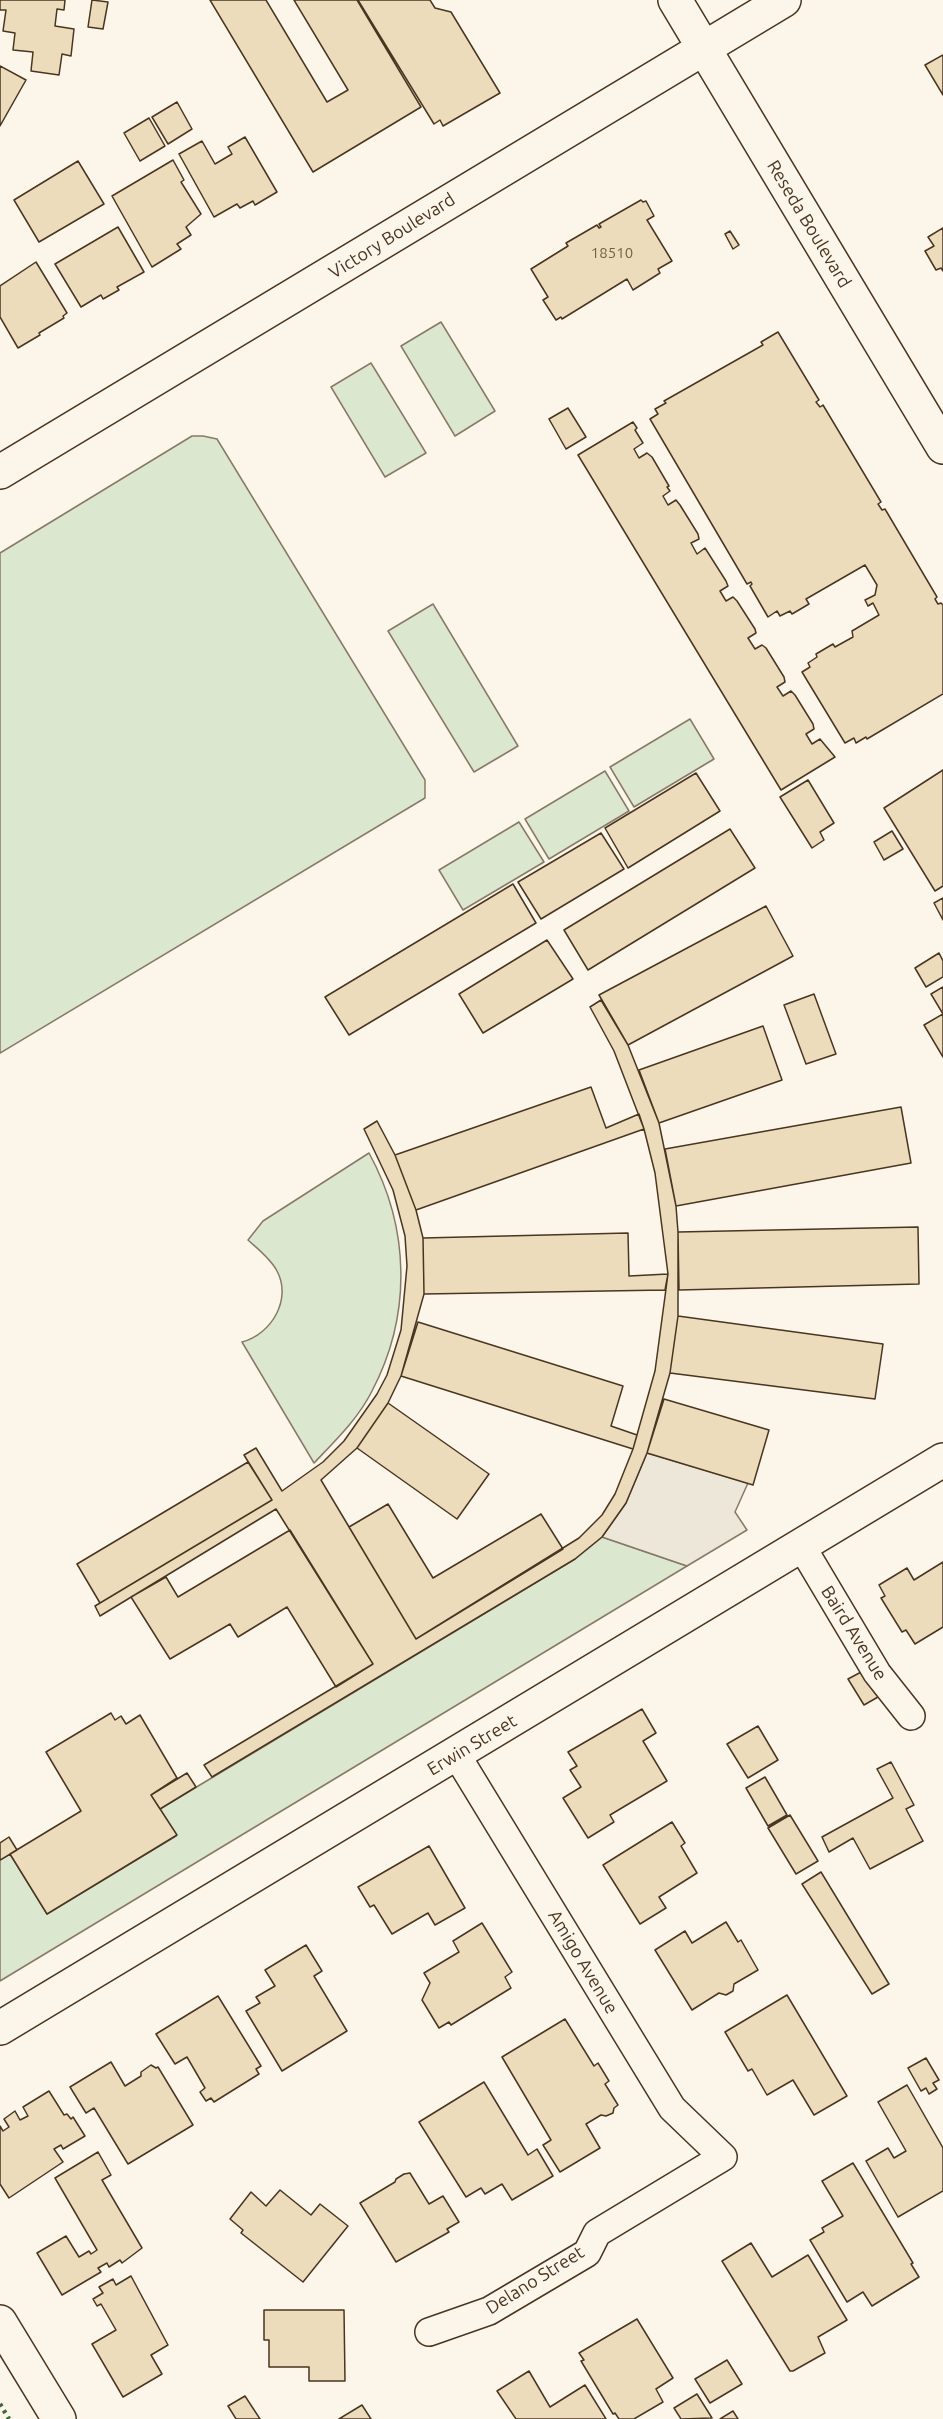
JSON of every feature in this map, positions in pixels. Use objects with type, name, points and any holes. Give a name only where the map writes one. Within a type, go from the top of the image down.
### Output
[{"type":"main road","name":"Reseda Boulevard","points":[[675,0],[943,447]]},
{"type":"main road","name":"Victory Boulevard","points":[[0,472],[784,0]]},
{"type":"main road","name":"Erwin Street","points":[[0,2028],[943,1460]]},
{"type":"main road","points":[[0,2322],[59,2419]]},
{"type":"street","name":"Baird Avenue","points":[[802,1547],[877,1673],[911,1716]]},
{"type":"street","name":"Amigo Avenue","points":[[456,1754],[672,2108],[723,2157]]},
{"type":"street","name":"Delano Street","points":[[429,2332],[489,2311],[567,2265],[587,2253],[597,2233],[723,2157]]},
{"type":"green space","points":[[441,322],[495,411],[455,436],[401,346]]},
{"type":"green space","points":[[371,363],[426,453],[385,477],[331,387]]},
{"type":"green space","points":[[192,436],[217,439],[425,780],[425,798],[0,1053],[0,553]]},
{"type":"green space","points":[[433,604],[518,746],[474,772],[388,631]]},
{"type":"green space","points":[[690,719],[714,759],[634,807],[610,767]]},
{"type":"green space","points":[[605,771],[629,811],[549,859],[525,819]]},
{"type":"green space","points":[[519,822],[544,862],[463,910],[439,870]]},
{"type":"green space","points":[[369,1153],[383,1182],[399,1241],[401,1272],[394,1332],[385,1362],[360,1411],[314,1463],[242,1342],[253,1338],[270,1323],[280,1304],[282,1293],[277,1271],[264,1254],[248,1240],[263,1221]]},
{"type":"green space","points":[[602,1537],[687,1566],[0,1981],[0,1860],[10,1854],[47,1914],[176,1836],[160,1809],[575,1559]]},
{"type":"shaded area","points":[[647,1453],[748,1483],[735,1512],[747,1530],[687,1566],[602,1537],[626,1503]]},
{"type":"building","points":[[0,0],[65,0],[64,10],[57,9],[55,26],[74,29],[71,56],[62,54],[59,75],[31,71],[33,52],[13,50],[15,33],[3,31],[6,10],[0,10]]},
{"type":"building","points":[[92,0],[108,2],[103,29],[88,27]]},
{"type":"building","points":[[210,0],[266,0],[327,102],[348,90],[294,0],[357,0],[421,107],[313,172]]},
{"type":"building","points":[[358,0],[430,0],[435,8],[451,12],[500,93],[443,126],[440,120],[434,124]]},
{"type":"building","points":[[943,55],[943,95],[925,65]]},
{"type":"building","points":[[0,66],[26,80],[0,126]]},
{"type":"building","points":[[177,102],[192,129],[168,144],[152,117]]},
{"type":"building","points":[[149,118],[165,146],[140,161],[124,133]]},
{"type":"building","points":[[245,137],[277,192],[255,205],[253,201],[240,208],[237,204],[214,217],[179,154],[202,141],[215,164],[232,154],[228,147]]},
{"type":"building","points":[[173,160],[184,180],[181,182],[201,214],[186,227],[191,235],[177,244],[181,249],[152,267],[112,196]]},
{"type":"building","points":[[78,161],[104,204],[39,242],[14,200]]},
{"type":"building","points":[[641,200],[646,201],[654,216],[647,220],[672,261],[658,269],[660,273],[633,290],[627,279],[562,319],[561,317],[556,320],[543,300],[548,297],[531,269],[568,246],[566,243],[597,225],[601,227],[599,224]]},
{"type":"building","points":[[118,227],[144,272],[117,287],[119,290],[103,299],[101,295],[81,307],[55,264]]},
{"type":"building","points":[[943,228],[943,271],[941,268],[936,270],[925,251],[934,246],[928,237]]},
{"type":"building","points":[[730,231],[739,245],[733,249],[725,234]]},
{"type":"building","points":[[36,262],[67,313],[63,316],[64,318],[18,348],[0,317],[0,286]]},
{"type":"building","points":[[778,332],[819,400],[816,402],[820,407],[823,405],[881,502],[878,504],[882,510],[885,509],[937,597],[935,599],[938,604],[943,605],[943,694],[867,739],[866,737],[856,743],[854,738],[845,743],[802,672],[810,667],[808,663],[817,657],[816,654],[833,644],[835,647],[853,637],[852,631],[879,615],[873,603],[868,606],[865,600],[875,595],[877,585],[865,565],[806,599],[809,604],[792,614],[790,611],[780,616],[777,611],[768,617],[750,586],[751,582],[747,584],[650,419],[658,414],[655,409],[666,403],[664,401],[763,345],[761,342]]},
{"type":"building","points":[[568,408],[586,437],[566,449],[549,419]]},
{"type":"building","points":[[633,422],[643,443],[634,449],[639,458],[647,453],[652,457],[669,486],[667,487],[670,491],[663,496],[668,505],[676,500],[698,534],[699,539],[691,543],[697,554],[705,548],[728,586],[720,591],[726,601],[733,597],[755,629],[756,633],[748,638],[755,649],[762,645],[766,648],[784,677],[785,682],[777,687],[783,696],[791,691],[795,695],[813,724],[814,729],[806,734],[812,744],[820,739],[835,757],[781,790],[578,455]]},
{"type":"building","points":[[943,770],[943,886],[935,891],[884,808]]},
{"type":"building","points":[[696,773],[720,811],[628,868],[605,828]]},
{"type":"building","points":[[808,780],[834,823],[820,832],[824,840],[812,848],[780,797]]},
{"type":"building","points":[[730,829],[755,868],[588,970],[564,930]]},
{"type":"building","points":[[892,831],[903,849],[884,860],[874,842]]},
{"type":"building","points":[[601,833],[624,869],[541,919],[518,882]]},
{"type":"building","points":[[513,884],[536,923],[349,1035],[325,997]]},
{"type":"building","points":[[943,898],[943,920],[934,903]]},
{"type":"building","points":[[766,906],[793,956],[628,1045],[599,995]]},
{"type":"building","points":[[547,940],[573,979],[483,1033],[459,994]]},
{"type":"building","points":[[939,953],[943,961],[943,977],[926,987],[915,968]]},
{"type":"building","points":[[943,987],[943,1014],[931,994]]},
{"type":"building","points":[[814,994],[836,1054],[806,1064],[784,1005]]},
{"type":"building","points":[[601,1000],[628,1045],[659,1123],[676,1206],[678,1232],[678,1316],[670,1373],[647,1453],[626,1503],[602,1537],[575,1559],[212,1777],[204,1765],[373,1664],[276,1509],[100,1616],[95,1606],[272,1500],[244,1455],[256,1448],[282,1491],[323,1462],[344,1441],[377,1394],[387,1375],[401,1330],[407,1266],[405,1236],[393,1190],[364,1129],[377,1121],[395,1155],[416,1210],[423,1238],[424,1294],[401,1376],[388,1403],[357,1448],[321,1480],[416,1639],[579,1538],[602,1515],[615,1494],[633,1449],[655,1371],[668,1274],[655,1173],[644,1129],[614,1051],[590,1007]]},
{"type":"building","points":[[943,1014],[943,1057],[924,1025]]},
{"type":"building","points":[[763,1026],[782,1080],[659,1123],[639,1070]]},
{"type":"building","points":[[591,1087],[606,1128],[639,1114],[644,1129],[416,1210],[395,1155]]},
{"type":"building","points":[[901,1107],[911,1163],[676,1206],[665,1149]]},
{"type":"building","points":[[918,1227],[919,1284],[679,1290],[678,1232]]},
{"type":"building","points":[[628,1233],[629,1276],[668,1274],[665,1290],[424,1294],[423,1238]]},
{"type":"building","points":[[678,1316],[883,1344],[875,1399],[670,1373]]},
{"type":"building","points":[[418,1322],[623,1386],[611,1426],[637,1435],[633,1449],[401,1376]]},
{"type":"building","points":[[664,1399],[769,1430],[753,1485],[647,1453]]},
{"type":"building","points":[[388,1403],[489,1474],[457,1519],[357,1448]]},
{"type":"building","points":[[248,1462],[272,1500],[100,1603],[77,1564]]},
{"type":"building","points":[[388,1504],[433,1578],[541,1514],[563,1549],[416,1639],[349,1527]]},
{"type":"building","points":[[290,1530],[373,1664],[336,1687],[287,1607],[238,1637],[230,1624],[170,1659],[131,1597],[166,1577],[178,1597]]},
{"type":"building","points":[[943,1562],[943,1627],[915,1644],[906,1630],[902,1632],[881,1598],[885,1596],[879,1585],[907,1568],[914,1580]]},
{"type":"building","points":[[863,1671],[878,1697],[864,1705],[848,1679]]},
{"type":"building","points":[[642,1709],[656,1733],[643,1741],[667,1781],[610,1815],[614,1822],[588,1838],[563,1798],[581,1787],[570,1770],[577,1766],[568,1752]]},
{"type":"building","points":[[111,1713],[115,1720],[121,1716],[126,1724],[140,1715],[177,1778],[151,1795],[177,1835],[47,1914],[10,1854],[81,1811],[46,1752]]},
{"type":"building","points":[[758,1726],[778,1760],[748,1778],[727,1744]]},
{"type":"building","points":[[891,1762],[914,1805],[906,1809],[923,1841],[870,1869],[853,1838],[829,1852],[822,1837],[893,1798],[877,1769]]},
{"type":"building","points":[[187,1773],[196,1787],[160,1809],[151,1795]]},
{"type":"building","points":[[765,1777],[787,1815],[768,1826],[746,1788]]},
{"type":"building","points":[[790,1815],[818,1861],[796,1874],[768,1828]]},
{"type":"building","points":[[672,1822],[685,1843],[681,1846],[697,1873],[659,1897],[666,1908],[640,1924],[603,1865]]},
{"type":"building","points":[[9,1837],[17,1850],[0,1860],[0,1843]]},
{"type":"building","points":[[429,1846],[465,1908],[435,1925],[428,1913],[392,1934],[374,1905],[370,1907],[358,1887]]},
{"type":"building","points":[[821,1872],[889,1984],[872,1994],[802,1884]]},
{"type":"building","points":[[726,1922],[738,1942],[741,1940],[758,1970],[734,1984],[733,1991],[726,1995],[719,1993],[692,2010],[655,1950],[685,1931],[692,1943]]},
{"type":"building","points":[[482,1923],[512,1972],[505,1977],[511,1988],[451,2025],[449,2022],[439,2028],[422,2000],[430,1983],[424,1973],[459,1952],[453,1941]]},
{"type":"building","points":[[306,1945],[322,1971],[314,1976],[347,2031],[282,2071],[246,2011],[260,2003],[256,1997],[275,1986],[265,1970]]},
{"type":"building","points":[[787,1995],[847,2096],[814,2115],[793,2080],[767,2095],[752,2069],[748,2071],[725,2032]]},
{"type":"building","points":[[218,1996],[261,2066],[256,2069],[259,2074],[214,2102],[211,2098],[206,2101],[200,2092],[205,2088],[187,2057],[175,2064],[156,2034]]},
{"type":"building","points":[[565,2019],[594,2066],[598,2063],[609,2081],[605,2084],[618,2105],[614,2108],[613,2113],[606,2116],[601,2115],[586,2124],[600,2148],[560,2172],[543,2145],[551,2140],[502,2057]]},
{"type":"building","points":[[926,2058],[939,2080],[933,2083],[937,2089],[929,2094],[926,2088],[921,2091],[908,2068]]},
{"type":"building","points":[[111,2062],[125,2086],[141,2076],[141,2072],[151,2065],[158,2067],[193,2125],[128,2164],[94,2108],[86,2113],[70,2087]]},
{"type":"building","points":[[484,2082],[528,2155],[537,2149],[553,2176],[512,2200],[502,2184],[485,2194],[481,2188],[466,2197],[419,2122]]},
{"type":"building","points":[[907,2085],[943,2148],[943,2191],[898,2217],[866,2161],[888,2148],[894,2158],[906,2151],[878,2102]]},
{"type":"building","points":[[49,2091],[64,2115],[67,2114],[71,2119],[73,2117],[85,2136],[63,2149],[61,2145],[54,2149],[63,2162],[9,2198],[0,2184],[0,2126],[3,2131],[9,2127],[4,2119],[15,2111],[20,2120],[28,2116],[23,2107]]},
{"type":"building","points":[[98,2152],[111,2175],[102,2180],[142,2248],[122,2263],[120,2260],[109,2267],[107,2263],[98,2268],[101,2272],[62,2295],[37,2253],[66,2236],[79,2257],[89,2251],[91,2254],[97,2250],[55,2178]]},
{"type":"building","points":[[853,2163],[913,2263],[911,2264],[919,2277],[872,2306],[863,2292],[847,2302],[810,2240],[824,2232],[822,2228],[843,2216],[822,2181]]},
{"type":"building","points":[[410,2173],[429,2204],[443,2196],[459,2222],[447,2229],[449,2232],[396,2262],[360,2203],[404,2174]]},
{"type":"building","points":[[280,2190],[311,2215],[320,2204],[348,2226],[303,2282],[241,2233],[243,2230],[230,2219],[251,2192],[266,2206]]},
{"type":"building","points":[[751,2243],[772,2277],[808,2255],[847,2320],[818,2337],[825,2353],[793,2371],[790,2371],[722,2261]]},
{"type":"building","points":[[131,2276],[168,2345],[151,2355],[162,2374],[123,2397],[92,2344],[116,2330],[101,2304],[97,2306],[93,2299],[103,2293],[99,2287],[113,2279],[116,2285]]},
{"type":"building","points":[[264,2310],[344,2310],[345,2381],[309,2381],[309,2367],[269,2367],[269,2340],[264,2340]]},
{"type":"building","points":[[637,2319],[673,2378],[656,2389],[663,2402],[634,2419],[619,2419],[615,2413],[613,2414],[581,2361],[584,2360],[579,2353]]},
{"type":"building","points":[[727,2360],[742,2384],[710,2403],[695,2379]]},
{"type":"building","points":[[529,2371],[550,2407],[585,2385],[606,2419],[516,2419],[497,2391]]},
{"type":"building","points":[[697,2394],[712,2418],[681,2419],[674,2408]]},
{"type":"building","points":[[245,2396],[260,2419],[236,2419],[228,2406]]},
{"type":"building","points":[[362,2405],[371,2419],[339,2419]]},
{"type":"building","points":[[733,2411],[738,2419],[720,2419]]},
{"type":"hedge","points":[[0,2404],[9,2419]]}]
